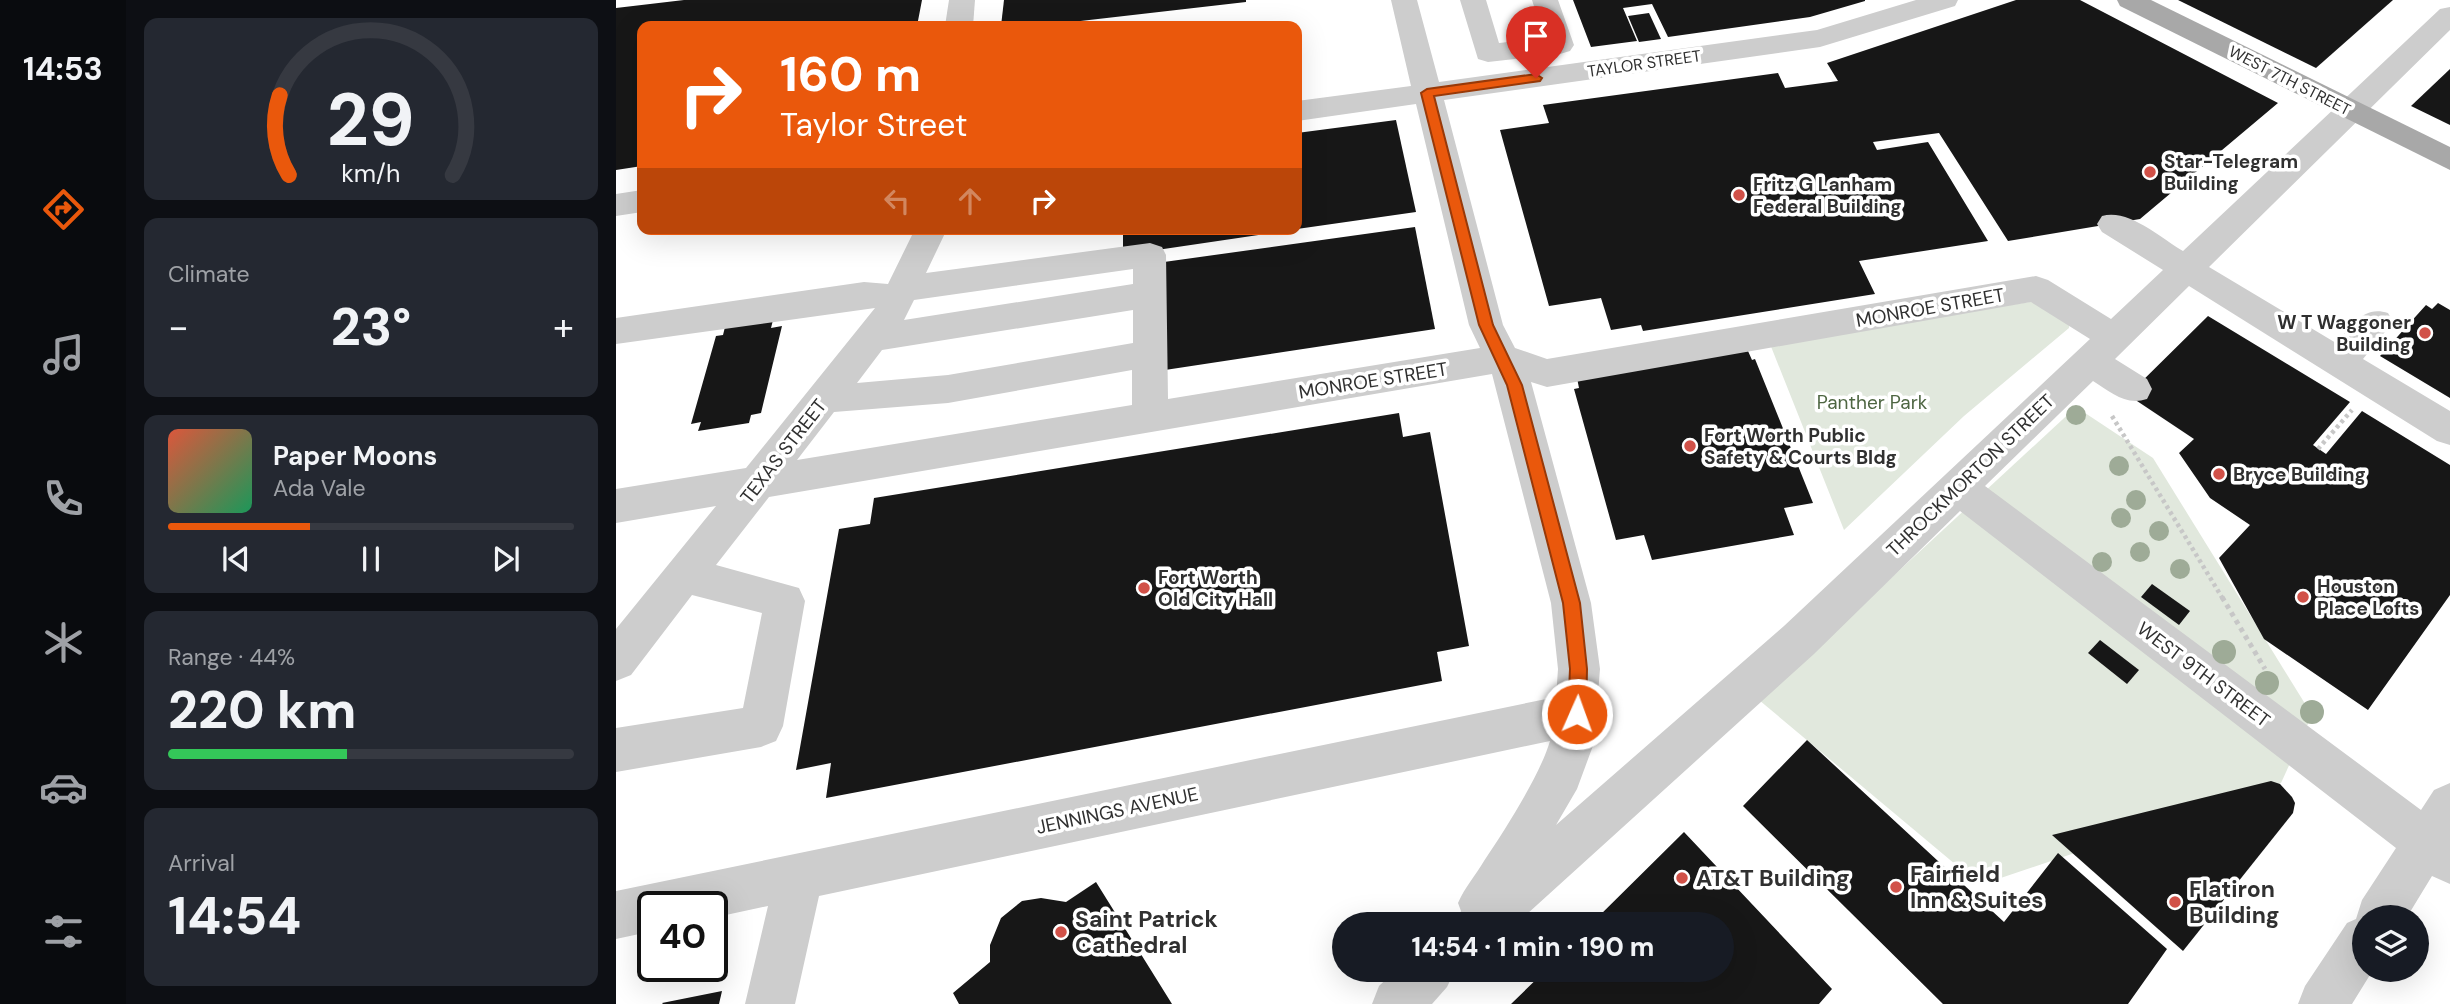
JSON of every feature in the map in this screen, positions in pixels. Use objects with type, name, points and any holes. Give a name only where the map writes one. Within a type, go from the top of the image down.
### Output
[{"type":"main road","name":"WEST 7TH STREET","points":[[2130,0],[2450,160]]},
{"type":"street","points":[[960,21],[962,0]]},
{"type":"street","points":[[1404,0],[1486,325],[1515,385],[1571,603],[1579,669],[1577,714],[1572,743],[1561,773],[1501,878],[1475,912]]},
{"type":"street","points":[[1473,0],[1488,53],[1560,45],[1545,0]]},
{"type":"street","name":"TAYLOR STREET","points":[[1302,110],[1536,78],[1784,32],[1820,38],[1945,0]]},
{"type":"street","name":"THROCKMORTON STREET","points":[[1493,912],[1799,640],[2450,15]]},
{"type":"street","points":[[1527,48],[1536,78]]},
{"type":"street","points":[[616,205],[637,202]]},
{"type":"street","points":[[2113,224],[2450,430]]},
{"type":"street","name":"TEXAS STREET","points":[[616,660],[873,338],[901,293],[928,235]]},
{"type":"street","points":[[616,331],[864,295],[901,293],[1150,255],[1150,417]]},
{"type":"street","name":"MONROE STREET","points":[[616,506],[1502,358],[1547,373],[2036,289],[2102,349],[2122,401]]},
{"type":"street","points":[[873,338],[1151,294]]},
{"type":"street","points":[[2339,363],[2376,322]]},
{"type":"street","points":[[825,398],[864,398],[954,390],[1150,353]]},
{"type":"street","name":"WEST 9TH STREET","points":[[1957,487],[2442,837]]},
{"type":"street","points":[[616,750],[761,726],[785,601],[684,576]]},
{"type":"street","name":"JENNINGS AVENUE","points":[[728,892],[1577,714]]},
{"type":"street","points":[[2388,905],[2442,837]]},
{"type":"street","points":[[770,1004],[799,877]]},
{"type":"street","name":"JENNINGS AVENUE","points":[[616,915],[637,911]]},
{"type":"street","points":[[2323,1004],[2352,959]]},
{"type":"street","points":[[1397,1004],[1418,982]]},
{"type":"path","points":[[2122,401],[2269,676]]},
{"type":"path","points":[[2318,449],[2360,402]]},
{"type":"green space","name":"Panther Park","points":[[2036,301],[2070,318],[2069,328],[1964,416],[1844,530],[1770,344]]},
{"type":"green space","points":[[2076,407],[2153,458],[2312,715],[2281,783],[1980,885],[1759,700]]},
{"type":"building","points":[[684,0],[922,0],[918,21],[637,21],[637,167],[616,170],[616,8]]},
{"type":"building","points":[[1004,0],[1246,0],[1081,21],[1002,21]]},
{"type":"building","points":[[1573,0],[1865,1],[1810,17],[1668,37],[1652,4],[1623,8],[1637,41],[1591,47]]},
{"type":"building","points":[[2016,0],[2080,0],[2278,103],[2140,219],[2008,241],[1939,133],[1873,142],[1877,150],[1928,142],[1988,241],[1859,261],[1875,294],[1643,331],[1641,325],[1611,330],[1601,298],[1549,306],[1500,130],[1549,123],[1543,105],[1778,73],[1785,88],[1838,81],[1827,63]]},
{"type":"building","points":[[2178,0],[2393,0],[2316,68]]},
{"type":"building","points":[[1649,13],[1661,39],[1639,42],[1628,16]]},
{"type":"building","points":[[2450,69],[2450,125],[2411,106]]},
{"type":"building","points":[[1396,120],[1416,212],[1302,228],[1302,132]]},
{"type":"building","points":[[1415,227],[1435,329],[1165,370],[1164,262]]},
{"type":"building","points":[[1123,235],[1258,235],[1123,255]]},
{"type":"building","name":"W T Waggoner Building","points":[[2438,303],[2450,310],[2450,398],[2380,356],[2426,305],[2432,309]]},
{"type":"building","points":[[2208,316],[2350,402],[2313,445],[2326,454],[2362,411],[2450,465],[2450,595],[2368,710],[2264,639],[2219,558],[2250,525],[2210,498],[2179,453],[2194,439],[2128,395]]},
{"type":"building","points":[[773,320],[771,328],[782,326],[761,413],[751,415],[749,423],[698,431],[701,422],[691,424],[716,336],[723,335],[725,327]]},
{"type":"building","name":"Fort Worth Public Safety & Courts Bldg","points":[[1748,351],[1752,360],[1755,359],[1813,503],[1784,508],[1794,535],[1652,560],[1644,535],[1616,540],[1574,389],[1579,388],[1577,378]]},
{"type":"building","name":"Fort Worth Old City Hall","points":[[1399,413],[1403,437],[1430,432],[1469,646],[1437,652],[1442,681],[826,798],[831,763],[796,770],[839,529],[870,524],[874,498]]},
{"type":"building","points":[[2152,584],[2190,611],[2179,625],[2141,597]]},
{"type":"building","points":[[2100,640],[2139,670],[2127,684],[2088,653]]},
{"type":"building","name":"Fairfield Inn & Suites","points":[[1807,740],[2004,922],[2058,853],[2167,949],[2128,1004],[1943,1004],[1743,806]]},
{"type":"building","name":"Flatiron Building","points":[[2271,781],[2280,784],[2292,797],[2295,803],[2293,813],[2183,951],[2052,835]]},
{"type":"building","name":"AT&T Building","points":[[1684,832],[1832,989],[1819,1004],[1511,1004],[1534,982],[1734,982],[1734,912],[1603,912]]},
{"type":"building","name":"Saint Patrick Cathedral","points":[[1096,882],[1172,1004],[959,1004],[953,993],[990,962],[990,945],[1001,918],[1022,901],[1041,898],[1066,902]]},
{"type":"building","points":[[722,991],[719,1004],[662,1003]]},
{"type":"place","name":"Star-Telegram Building","points":[[2150,172]]},
{"type":"place","name":"Fritz G Lanham Federal Building","points":[[1739,195]]},
{"type":"place","name":"W T Waggoner Building","points":[[2425,333]]},
{"type":"place","name":"Fort Worth Public Safety & Courts Bldg","points":[[1690,446]]},
{"type":"place","name":"Bryce Building","points":[[2219,474]]},
{"type":"place","name":"Fort Worth Old City Hall","points":[[1144,588]]},
{"type":"place","name":"Houston Place Lofts","points":[[2303,597]]},
{"type":"place","name":"AT&T Building","points":[[1682,878]]},
{"type":"place","name":"Fairfield Inn & Suites","points":[[1896,887]]},
{"type":"place","name":"Flatiron Building","points":[[2175,902]]},
{"type":"place","name":"Saint Patrick Cathedral","points":[[1061,932]]},
{"type":"route","points":[[1536,78],[1427,93],[1486,325],[1515,385],[1571,603],[1579,669],[1577,714]]}]
